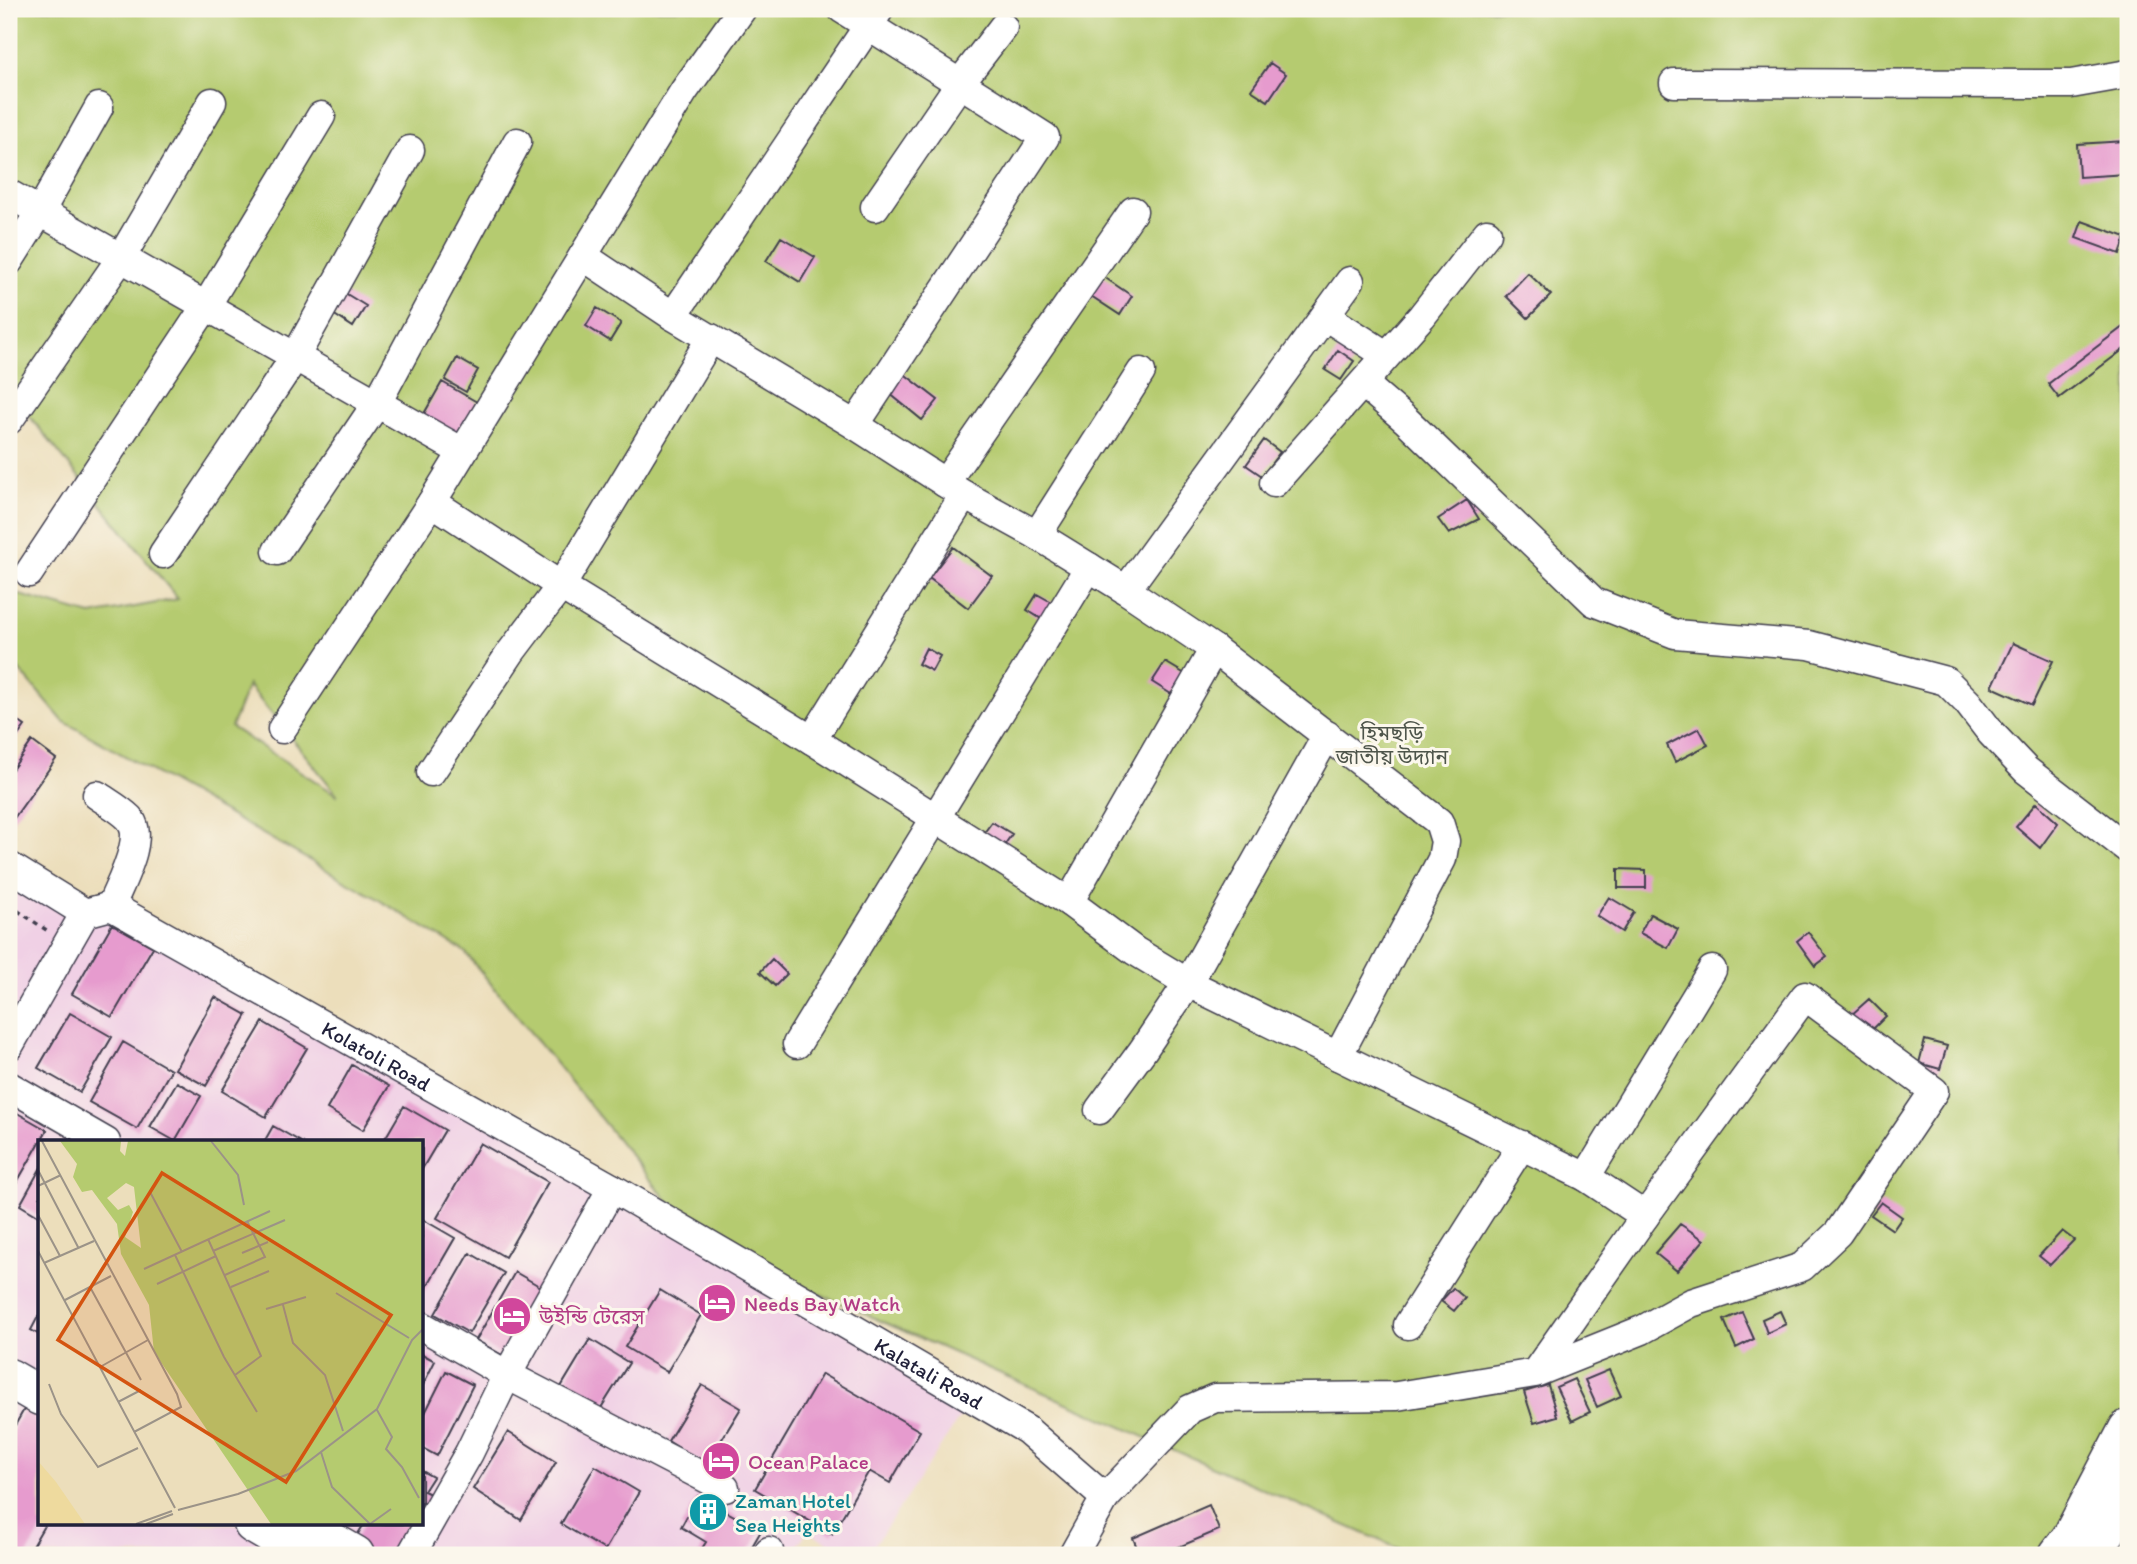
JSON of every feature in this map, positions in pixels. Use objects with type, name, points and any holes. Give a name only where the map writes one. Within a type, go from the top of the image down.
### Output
[{"type":"highway","points":[[9,1351],[38,1369]]},
{"type":"highway","points":[[9,1378],[38,1395]]},
{"type":"highway","points":[[2058,1555],[2071,1538],[2128,1429]]},
{"type":"highway","points":[[2093,1555],[2128,1493]]},
{"type":"highway","points":[[285,1533],[355,1555]]},
{"type":"street","points":[[282,729],[432,502],[684,91],[742,9]]},
{"type":"street","points":[[842,9],[874,17],[960,83],[1045,137],[855,425]]},
{"type":"street","points":[[673,316],[874,17]]},
{"type":"street","points":[[875,207],[960,83],[1003,27]]},
{"type":"street","points":[[1674,83],[2071,84],[2128,74]]},
{"type":"street","points":[[9,420],[121,258],[212,102]]},
{"type":"street","points":[[9,261],[99,107]]},
{"type":"street","points":[[29,573],[206,306],[321,116]]},
{"type":"street","points":[[277,551],[377,403],[517,142]]},
{"type":"street","points":[[163,554],[295,357],[410,150]]},
{"type":"street","points":[[9,194],[461,452]]},
{"type":"street","points":[[812,740],[955,489],[1133,211]]},
{"type":"street","points":[[1274,483],[1422,316],[1487,233]]},
{"type":"street","points":[[583,256],[673,316],[1125,590],[1214,649],[1438,822],[1445,841],[1442,859],[1338,1056]]},
{"type":"street","points":[[1125,590],[1350,281]]},
{"type":"street","points":[[1325,316],[1386,355]]},
{"type":"street","points":[[431,772],[511,652],[561,586],[711,338]]},
{"type":"street","points":[[1037,535],[1141,372]]},
{"type":"street","points":[[1364,384],[1407,421],[1594,602],[1675,634],[1809,645],[1946,681],[2026,770],[2128,849]]},
{"type":"street","points":[[432,502],[561,586],[1069,902],[1135,951],[1188,983],[1586,1177],[1645,1216]]},
{"type":"street","points":[[797,1044],[1089,567]]},
{"type":"street","points":[[1069,902],[1214,649]]},
{"type":"street","points":[[1099,1110],[1143,1051],[1188,983],[1328,736]]},
{"type":"street","points":[[9,1046],[134,850],[136,834],[130,819],[97,795]]},
{"type":"street","name":"Kolatoli Road","points":[[9,866],[98,909],[612,1188]]},
{"type":"street","points":[[1586,1177],[1712,970]]},
{"type":"street","points":[[1073,1555],[1105,1498],[1190,1409],[1215,1398],[1397,1396],[1535,1373],[1642,1330],[1691,1303],[1802,1267],[1838,1233],[1934,1091],[1805,996],[1535,1373]]},
{"type":"street","points":[[9,1086],[103,1140]]},
{"type":"street","points":[[1408,1325],[1522,1145]]},
{"type":"street","points":[[411,1555],[469,1453],[507,1375],[612,1188]]},
{"type":"street","name":"Kalatali Road","points":[[612,1188],[1027,1430],[1105,1498]]},
{"type":"street","points":[[424,1327],[507,1375],[725,1488]]},
{"type":"shaded area","points":[[9,866],[71,906],[123,903],[973,1398],[868,1555],[852,1555],[807,1531],[792,1555],[9,1555]]},
{"type":"green space","name":"হিমছড়ি জাতীয় উদ্যান","points":[[9,9],[2128,9],[2128,1555],[1413,1555],[701,1242],[465,952],[369,894],[63,721],[9,658],[9,566],[16,594],[91,615],[178,599],[9,391]],"holes":[[[248,685],[337,794],[231,727]]]},
{"type":"building","points":[[1270,63],[1286,74],[1268,101],[1251,90]]},
{"type":"building","points":[[2125,141],[2127,174],[2079,177],[2077,144]]},
{"type":"building","points":[[2082,221],[2126,237],[2120,254],[2076,238]]},
{"type":"building","points":[[781,237],[815,257],[800,282],[766,261]]},
{"type":"building","points":[[1528,273],[1551,295],[1528,318],[1506,296]]},
{"type":"building","points":[[1101,275],[1132,296],[1120,315],[1088,294]]},
{"type":"building","points":[[340,290],[366,306],[353,327],[327,310]]},
{"type":"building","points":[[597,308],[621,323],[610,341],[586,326]]},
{"type":"building","points":[[2128,323],[2128,346],[2059,398],[2048,384]]},
{"type":"building","points":[[1338,350],[1354,361],[1341,380],[1325,370]]},
{"type":"building","points":[[457,358],[478,370],[466,392],[445,380]]},
{"type":"building","points":[[898,369],[938,400],[922,420],[883,388]]},
{"type":"building","points":[[442,382],[477,402],[456,439],[421,419]]},
{"type":"building","points":[[1264,440],[1280,452],[1262,476],[1246,465]]},
{"type":"building","points":[[1467,500],[1479,519],[1449,534],[1438,519]]},
{"type":"building","points":[[953,547],[992,576],[968,608],[929,578]]},
{"type":"building","points":[[1037,594],[1053,603],[1043,620],[1027,610]]},
{"type":"building","points":[[2013,643],[2053,661],[2032,705],[1992,687]]},
{"type":"building","points":[[926,648],[940,656],[932,671],[918,664]]},
{"type":"building","points":[[1165,662],[1185,674],[1171,694],[1152,682]]},
{"type":"building","points":[[9,715],[25,726],[9,748]]},
{"type":"building","points":[[1699,728],[1708,745],[1675,762],[1667,745]]},
{"type":"building","points":[[32,741],[56,759],[9,825],[9,774]]},
{"type":"building","points":[[2036,803],[2058,823],[2040,848],[2016,827]]},
{"type":"building","points":[[992,822],[1012,834],[998,854],[978,841]]},
{"type":"building","points":[[1618,869],[1646,870],[1646,888],[1618,888]]},
{"type":"building","points":[[1609,897],[1634,912],[1622,932],[1597,916]]},
{"type":"building","points":[[1650,914],[1678,929],[1668,948],[1640,933]]},
{"type":"building","points":[[112,924],[153,947],[112,1017],[72,994]]},
{"type":"building","points":[[1808,932],[1827,957],[1815,966],[1797,941]]},
{"type":"building","points":[[772,959],[787,974],[775,986],[760,972]]},
{"type":"building","points":[[215,997],[247,1015],[206,1086],[175,1069]]},
{"type":"building","points":[[1869,999],[1886,1016],[1868,1034],[1850,1016]]},
{"type":"building","points":[[70,1013],[112,1037],[80,1092],[38,1068]]},
{"type":"building","points":[[263,1022],[307,1048],[266,1117],[222,1091]]},
{"type":"building","points":[[1925,1040],[1947,1046],[1940,1069],[1919,1063]]},
{"type":"building","points":[[123,1042],[171,1070],[137,1129],[89,1102]]},
{"type":"building","points":[[352,1065],[389,1086],[363,1130],[327,1109]]},
{"type":"building","points":[[177,1082],[201,1096],[176,1140],[150,1127]]},
{"type":"building","points":[[404,1106],[445,1130],[424,1166],[424,1140],[384,1140]]},
{"type":"building","points":[[12,1110],[47,1130],[41,1140],[38,1140],[38,1146],[9,1196],[9,1115]]},
{"type":"building","points":[[273,1126],[298,1140],[265,1140]]},
{"type":"building","points":[[480,1143],[548,1182],[505,1257],[437,1218]]},
{"type":"building","points":[[38,1173],[38,1216],[20,1205]]},
{"type":"building","points":[[1881,1202],[1902,1217],[1893,1230],[1871,1215]]},
{"type":"building","points":[[424,1220],[455,1238],[424,1292]]},
{"type":"building","points":[[1680,1224],[1704,1240],[1677,1271],[1655,1253]]},
{"type":"building","points":[[2062,1231],[2074,1240],[2050,1265],[2039,1256]]},
{"type":"building","name":"উইন্ডি টেরেস","points":[[470,1253],[504,1273],[469,1333],[435,1314]]},
{"type":"building","name":"উইন্ডি টেরেস","points":[[515,1272],[548,1291],[509,1359],[476,1340]]},
{"type":"building","points":[[1453,1288],[1465,1298],[1454,1311],[1441,1301]]},
{"type":"building","points":[[660,1290],[701,1315],[667,1372],[625,1347]]},
{"type":"building","points":[[1780,1311],[1786,1324],[1767,1333],[1762,1319]]},
{"type":"building","points":[[1742,1312],[1754,1339],[1736,1348],[1724,1320]]},
{"type":"building","points":[[38,1317],[38,1334],[31,1330]]},
{"type":"building","points":[[590,1339],[629,1363],[599,1411],[561,1387]]},
{"type":"building","points":[[424,1355],[435,1361],[424,1383]]},
{"type":"building","points":[[1609,1370],[1621,1396],[1597,1407],[1585,1380]]},
{"type":"building","points":[[446,1371],[473,1385],[437,1456],[424,1449],[424,1415]]},
{"type":"building","points":[[822,1374],[920,1431],[890,1483],[869,1471],[832,1534],[755,1489]]},
{"type":"building","points":[[1574,1379],[1590,1412],[1572,1421],[1556,1387]]},
{"type":"building","points":[[702,1385],[741,1408],[706,1465],[668,1441]]},
{"type":"building","points":[[1548,1385],[1557,1416],[1534,1423],[1524,1392]]},
{"type":"building","points":[[26,1406],[38,1414],[38,1526],[44,1526],[27,1555],[9,1555],[9,1436]]},
{"type":"building","points":[[508,1432],[556,1462],[521,1520],[473,1489]]},
{"type":"building","points":[[595,1466],[639,1492],[605,1550],[561,1524]]},
{"type":"building","points":[[424,1472],[433,1477],[424,1491]]},
{"type":"building","points":[[424,1491],[432,1495],[424,1509]]},
{"type":"building","name":"Zaman Hotel Sea Heights","points":[[698,1496],[761,1531],[747,1555],[698,1555],[706,1542],[681,1527]]},
{"type":"building","points":[[1209,1505],[1219,1530],[1160,1555],[1140,1555],[1133,1538]]},
{"type":"building","points":[[363,1526],[414,1526],[397,1555],[360,1555],[353,1542]]},
{"type":"place","name":"Needs Bay Watch","points":[[717,1303]]},
{"type":"place","name":"উইন্ডি টেরেস","points":[[512,1316]]},
{"type":"place","name":"Ocean Palace","points":[[721,1461]]},
{"type":"place","name":"Zaman Hotel Sea Heights","points":[[708,1512]]}]
